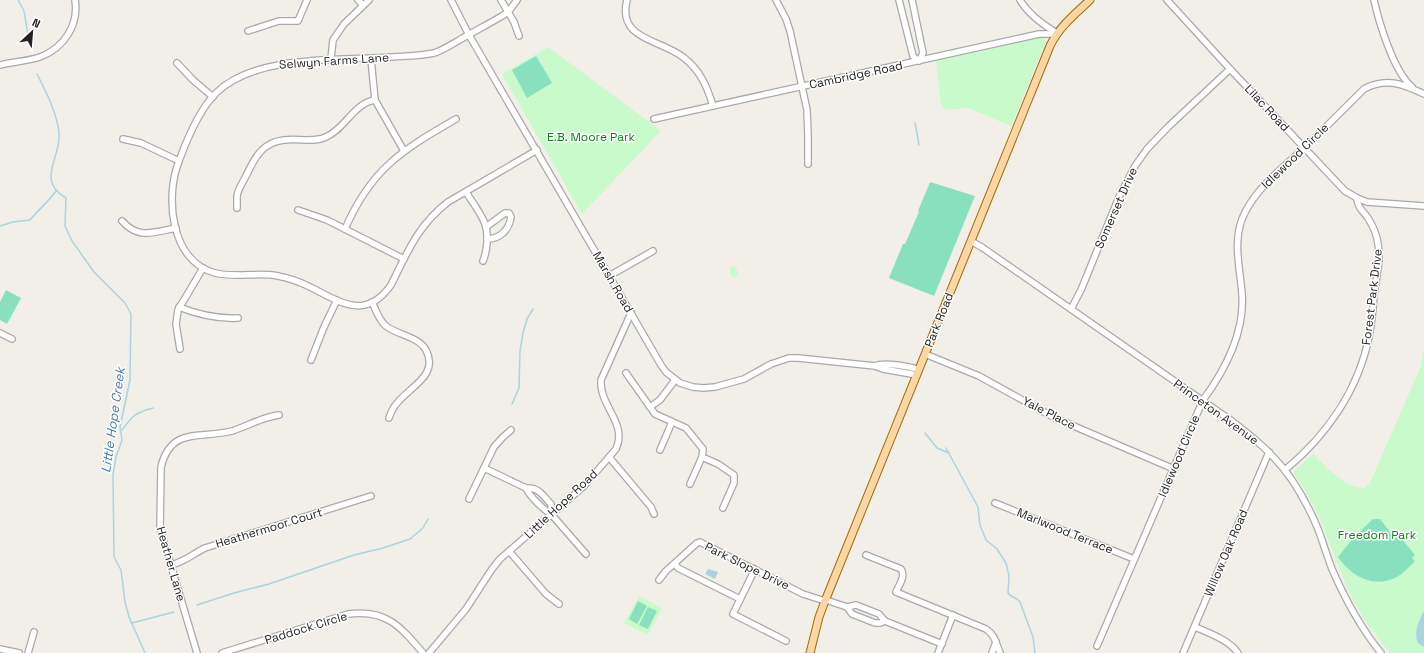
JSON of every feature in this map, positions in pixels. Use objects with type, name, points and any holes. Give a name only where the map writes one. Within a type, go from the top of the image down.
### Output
[{"type":"main road","name":"Park Road","points":[[810,653],[825,600],[1050,46],[1068,20],[1090,0]]},
{"type":"street","points":[[0,65],[39,57],[56,49],[65,40],[72,27],[76,9],[74,0]]},
{"type":"street","points":[[248,31],[279,22],[298,21],[307,0]]},
{"type":"street","points":[[358,0],[363,5]]},
{"type":"street","points":[[331,59],[333,40],[344,24],[370,0]]},
{"type":"street","name":"Marsh Road","points":[[451,0],[469,35],[661,365],[675,380],[684,385],[693,387],[715,387],[744,379],[771,364],[788,358],[875,366],[883,370],[918,373]]},
{"type":"street","points":[[501,0],[514,22],[519,36]]},
{"type":"street","name":"Selwyn Farms Lane","points":[[517,0],[508,12],[436,53],[371,59],[331,59],[278,65],[256,70],[230,82],[212,97],[204,108],[179,160],[174,177],[172,197],[173,213],[176,228],[183,248],[189,256],[203,268],[215,273],[270,275],[289,278],[337,300],[350,305],[359,306],[372,302],[386,292],[417,235],[429,219],[448,202],[537,150]]},
{"type":"street","points":[[627,0],[625,11],[626,19],[632,29],[644,38],[680,54],[693,66],[705,84],[713,106]]},
{"type":"street","points":[[776,0],[786,19],[790,31],[807,110],[808,164]]},
{"type":"street","points":[[899,0],[913,56],[919,61],[924,54],[912,0]]},
{"type":"street","points":[[1020,0],[1038,20],[1057,34]]},
{"type":"street","name":"Lilac Road","points":[[1167,0],[1345,191],[1367,202],[1424,206]]},
{"type":"street","points":[[1374,0],[1398,70],[1406,81],[1416,90]]},
{"type":"street","name":"Cambridge Road","points":[[654,119],[1039,34],[1057,34]]},
{"type":"street","points":[[371,59],[375,100],[404,151]]},
{"type":"street","points":[[177,63],[212,97]]},
{"type":"street","name":"Somerset Drive","points":[[1071,309],[1081,290],[1119,197],[1135,166],[1147,149],[1168,127],[1230,69]]},
{"type":"street","name":"Idlewood Circle","points":[[1097,646],[1203,400],[1228,361],[1238,331],[1242,311],[1237,243],[1242,220],[1253,198],[1364,89],[1372,85],[1388,82],[1399,84],[1424,94]]},
{"type":"street","points":[[237,208],[237,196],[243,180],[255,158],[265,146],[282,140],[315,140],[326,137],[333,133],[359,108],[367,102],[375,100]]},
{"type":"street","points":[[345,229],[355,208],[371,183],[382,170],[404,151],[456,120]]},
{"type":"street","points":[[123,139],[142,143],[179,160]]},
{"type":"street","points":[[466,192],[486,225],[487,240],[483,262]]},
{"type":"street","name":"Forest Park Drive","points":[[1284,470],[1311,447],[1333,420],[1352,387],[1365,354],[1369,336],[1379,254],[1375,233],[1367,217],[1357,203],[1357,198]]},
{"type":"street","points":[[298,210],[327,220],[404,259]]},
{"type":"street","points":[[486,227],[505,213],[509,213],[511,217],[510,224],[503,233],[495,239],[487,240]]},
{"type":"street","points":[[122,221],[140,234],[176,228]]},
{"type":"street","name":"Princeton Avenue","points":[[971,242],[984,248],[1203,400],[1250,435],[1269,452],[1292,481],[1309,510],[1318,529],[1331,567],[1346,600],[1366,633],[1381,653]]},
{"type":"street","points":[[609,276],[653,251]]},
{"type":"street","points":[[180,349],[176,324],[179,307],[203,268]]},
{"type":"street","points":[[311,360],[337,300]]},
{"type":"street","points":[[372,302],[378,316],[386,326],[424,346],[429,360],[427,372],[422,380],[397,402],[389,418]]},
{"type":"street","points":[[179,307],[211,317],[223,319],[238,318]]},
{"type":"street","name":"Little Hope Road","points":[[430,653],[466,609],[492,569],[509,551],[584,486],[616,449],[619,443],[620,433],[603,396],[601,390],[601,380],[631,313]]},
{"type":"street","points":[[0,333],[12,339]]},
{"type":"street","name":"Yale Place","points":[[925,354],[979,376],[1055,418],[1174,469]]},
{"type":"street","points":[[626,373],[655,414],[688,430],[703,450],[702,457],[690,484]]},
{"type":"street","points":[[650,407],[660,400],[675,380]]},
{"type":"street","name":"Heather Lane","points":[[197,653],[162,540],[159,518],[161,467],[163,460],[168,450],[185,437],[196,434],[211,434],[231,431],[262,418],[279,415]]},
{"type":"street","points":[[660,450],[672,422]]},
{"type":"street","points":[[469,499],[494,447],[511,430]]},
{"type":"street","name":"Willow Oak Road","points":[[1183,653],[1269,452]]},
{"type":"street","points":[[609,457],[651,507],[654,514]]},
{"type":"street","points":[[702,457],[718,464],[734,475],[735,480],[723,508]]},
{"type":"street","points":[[484,468],[526,488],[533,488],[539,492],[551,504],[552,515],[586,554]]},
{"type":"street","name":"Heathermoor Court","points":[[170,565],[181,562],[194,553],[205,548],[371,496]]},
{"type":"street","name":"Marlwood Terrace","points":[[995,503],[1134,559]]},
{"type":"street","name":"Park Slope Drive","points":[[659,580],[697,543],[700,542],[803,594],[847,607]]},
{"type":"street","points":[[509,551],[546,594],[559,604]]},
{"type":"street","points":[[866,555],[903,571],[904,575],[896,592],[986,629],[992,633],[1000,653]]},
{"type":"street","points":[[675,564],[678,568],[740,599]]},
{"type":"street","points":[[755,569],[733,614],[786,641]]},
{"type":"street","points":[[885,621],[880,624],[875,623],[852,614],[847,607],[856,605],[879,614],[885,621],[942,644]]},
{"type":"street","name":"Paddock Circle","points":[[222,653],[348,614],[360,613],[374,614],[390,620],[405,632],[423,653]]},
{"type":"street","points":[[938,653],[953,616]]},
{"type":"street","points":[[1195,627],[1217,637],[1234,648],[1238,653]]},
{"type":"street","points":[[28,653],[34,632]]},
{"type":"street","points":[[992,653],[996,642]]},
{"type":"street","points":[[0,649],[19,653]]},
{"type":"green space","points":[[1044,38],[1046,42],[1011,126],[968,108],[946,110],[941,105],[936,61]]},
{"type":"green space","name":"E.B. Moore Park","points":[[548,47],[661,131],[582,214],[502,74]]},
{"type":"green space","points":[[536,56],[552,83],[527,98],[512,70]]},
{"type":"green space","points":[[930,182],[975,196],[934,296],[889,278],[903,244],[905,244],[919,212],[918,211]]},
{"type":"green space","points":[[730,267],[736,267],[738,275],[734,278],[730,273]]},
{"type":"green space","points":[[6,290],[21,298],[7,324],[0,320],[0,302]]},
{"type":"green space","name":"Freedom Park","points":[[1424,347],[1424,653],[1390,653],[1365,621],[1347,588],[1319,516],[1293,472],[1313,454],[1336,476],[1349,484],[1364,488],[1370,483],[1421,366]]},
{"type":"green space","points":[[1373,519],[1380,519],[1393,536],[1397,533],[1415,555],[1412,558],[1415,561],[1406,570],[1395,578],[1386,581],[1370,581],[1356,575],[1343,564],[1338,557],[1354,537]]},
{"type":"green space","points":[[639,596],[662,608],[648,635],[624,623]]},
{"type":"green space","points":[[638,601],[647,606],[637,624],[629,619]]},
{"type":"green space","points":[[648,607],[657,611],[648,629],[639,625]]},
{"type":"water","points":[[708,569],[718,572],[715,579],[705,574]]},
{"type":"water","points":[[1424,611],[1424,647],[1418,643],[1416,631]]},
{"type":"waterway","name":"Little Hope Creek","points":[[18,0],[24,11],[29,41]]},
{"type":"waterway","name":"Little Hope Creek","points":[[37,74],[58,124],[59,141],[51,176],[52,184],[57,191],[66,198],[65,226],[72,241],[94,272],[125,303],[131,314],[130,380],[120,427],[122,440],[116,457],[113,475],[114,557],[121,570],[125,602],[129,617],[145,653]]},
{"type":"waterway","points":[[915,123],[919,145]]},
{"type":"waterway","points":[[0,226],[13,222],[30,220],[56,191]]},
{"type":"waterway","points":[[512,404],[519,388],[520,351],[523,333],[527,319],[533,309]]},
{"type":"waterway","points":[[122,430],[135,415],[153,408]]},
{"type":"waterway","points":[[925,433],[937,448],[949,453]]},
{"type":"waterway","points":[[946,448],[978,507],[980,525],[986,540],[997,549],[1006,563],[1009,576],[1008,593],[1020,602],[1033,637],[1035,653]]},
{"type":"waterway","points":[[197,605],[269,584],[354,555],[383,548],[410,539],[423,528],[428,519]]},
{"type":"waterway","points":[[132,623],[174,612]]}]
